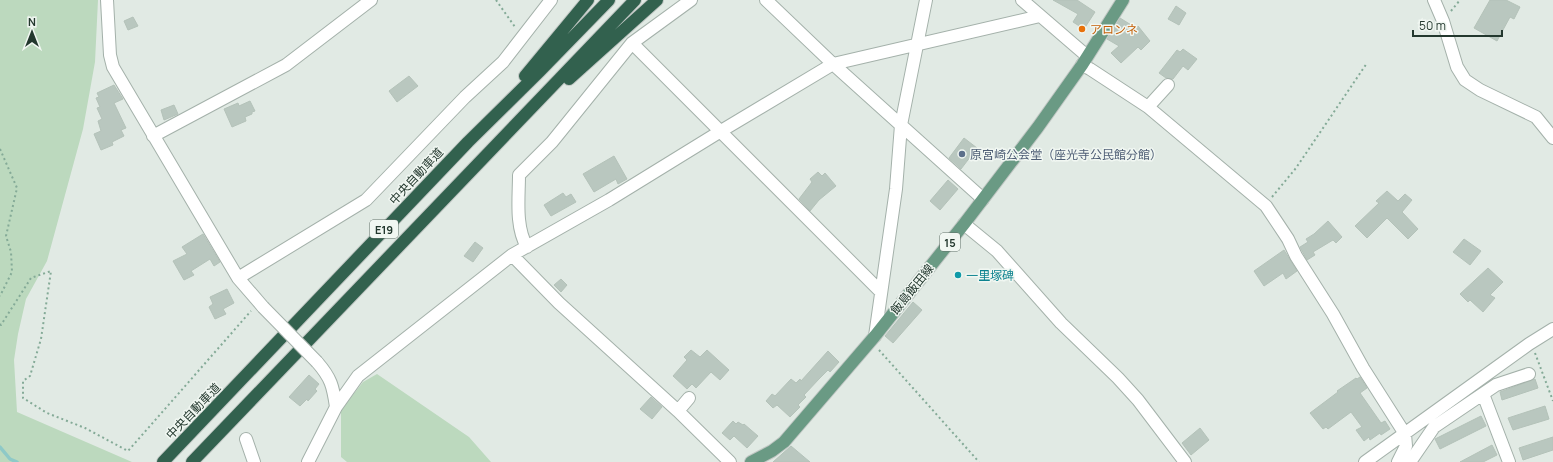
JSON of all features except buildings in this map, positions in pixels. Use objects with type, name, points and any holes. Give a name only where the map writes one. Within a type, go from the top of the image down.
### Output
[{"type":"highway","points":[[468,142],[588,0]]},
{"type":"highway","name":"中央自動車道","points":[[163,462],[468,142],[609,0]]},
{"type":"highway","name":"E19","points":[[192,462],[635,0]]},
{"type":"highway","points":[[499,142],[658,0]]},
{"type":"main road","name":"飯島飯田線","points":[[755,461],[784,442],[873,338],[964,224],[1038,127],[1124,0]]},
{"type":"street","points":[[107,0],[110,55],[113,67],[238,278],[261,305],[328,374],[333,388],[336,407]]},
{"type":"street","points":[[153,136],[286,65],[371,0]]},
{"type":"street","points":[[238,278],[366,200],[465,97],[503,62],[551,0]]},
{"type":"street","points":[[527,247],[522,239],[519,216],[519,175],[552,142],[632,43],[691,0]]},
{"type":"street","points":[[766,0],[834,64],[983,199]]},
{"type":"street","points":[[873,338],[896,189],[901,125],[926,0]]},
{"type":"street","points":[[1022,0],[1097,73],[1148,107],[1266,206],[1288,238],[1296,256],[1333,314],[1363,368],[1405,434],[1406,446],[1398,462]]},
{"type":"street","points":[[1434,0],[1443,21],[1457,67],[1465,80],[1480,90],[1536,118],[1553,138]]},
{"type":"street","points":[[308,462],[336,407],[358,376],[512,255],[609,200],[834,64],[1040,16]]},
{"type":"street","points":[[632,43],[881,292]]},
{"type":"street","points":[[1148,107],[1168,86]]},
{"type":"street","points":[[964,224],[997,251],[1061,323],[1118,378],[1138,400],[1185,462]]},
{"type":"street","points":[[512,255],[559,303],[678,411],[730,462]]},
{"type":"street","points":[[1410,462],[1430,423],[1531,343],[1553,329]]},
{"type":"street","points":[[1365,462],[1405,434],[1430,423],[1483,394],[1496,385],[1529,374]]},
{"type":"street","points":[[1483,394],[1509,462]]},
{"type":"street","points":[[678,411],[689,398]]},
{"type":"street","points":[[246,439],[254,462]]},
{"type":"path","points":[[496,0],[523,38]]},
{"type":"path","points":[[1266,206],[1300,162],[1367,63]]},
{"type":"path","points":[[0,149],[17,188],[6,236],[11,252],[12,272],[0,296]]},
{"type":"path","points":[[0,324],[1,325],[31,278],[51,270],[41,339],[30,376],[23,381],[23,398],[47,413],[85,428],[128,451],[261,305]]},
{"type":"path","points":[[873,338],[979,462]]},
{"type":"path","points":[[1531,343],[1553,401]]},
{"type":"green space","points":[[0,0],[98,0],[95,62],[83,129],[47,261],[26,299],[18,334],[14,360],[17,412],[132,462],[0,462]]},
{"type":"green space","points":[[377,374],[469,437],[491,462],[347,462],[341,457],[341,410],[363,382]]},
{"type":"waterway","points":[[0,447],[10,459],[17,462]]},
{"type":"place","name":"アロンネ","points":[[1082,29]]},
{"type":"place","name":"原宮崎公会堂（座光寺公民館分館）","points":[[962,154]]},
{"type":"place","name":"一里塚碑","points":[[958,275]]}]
